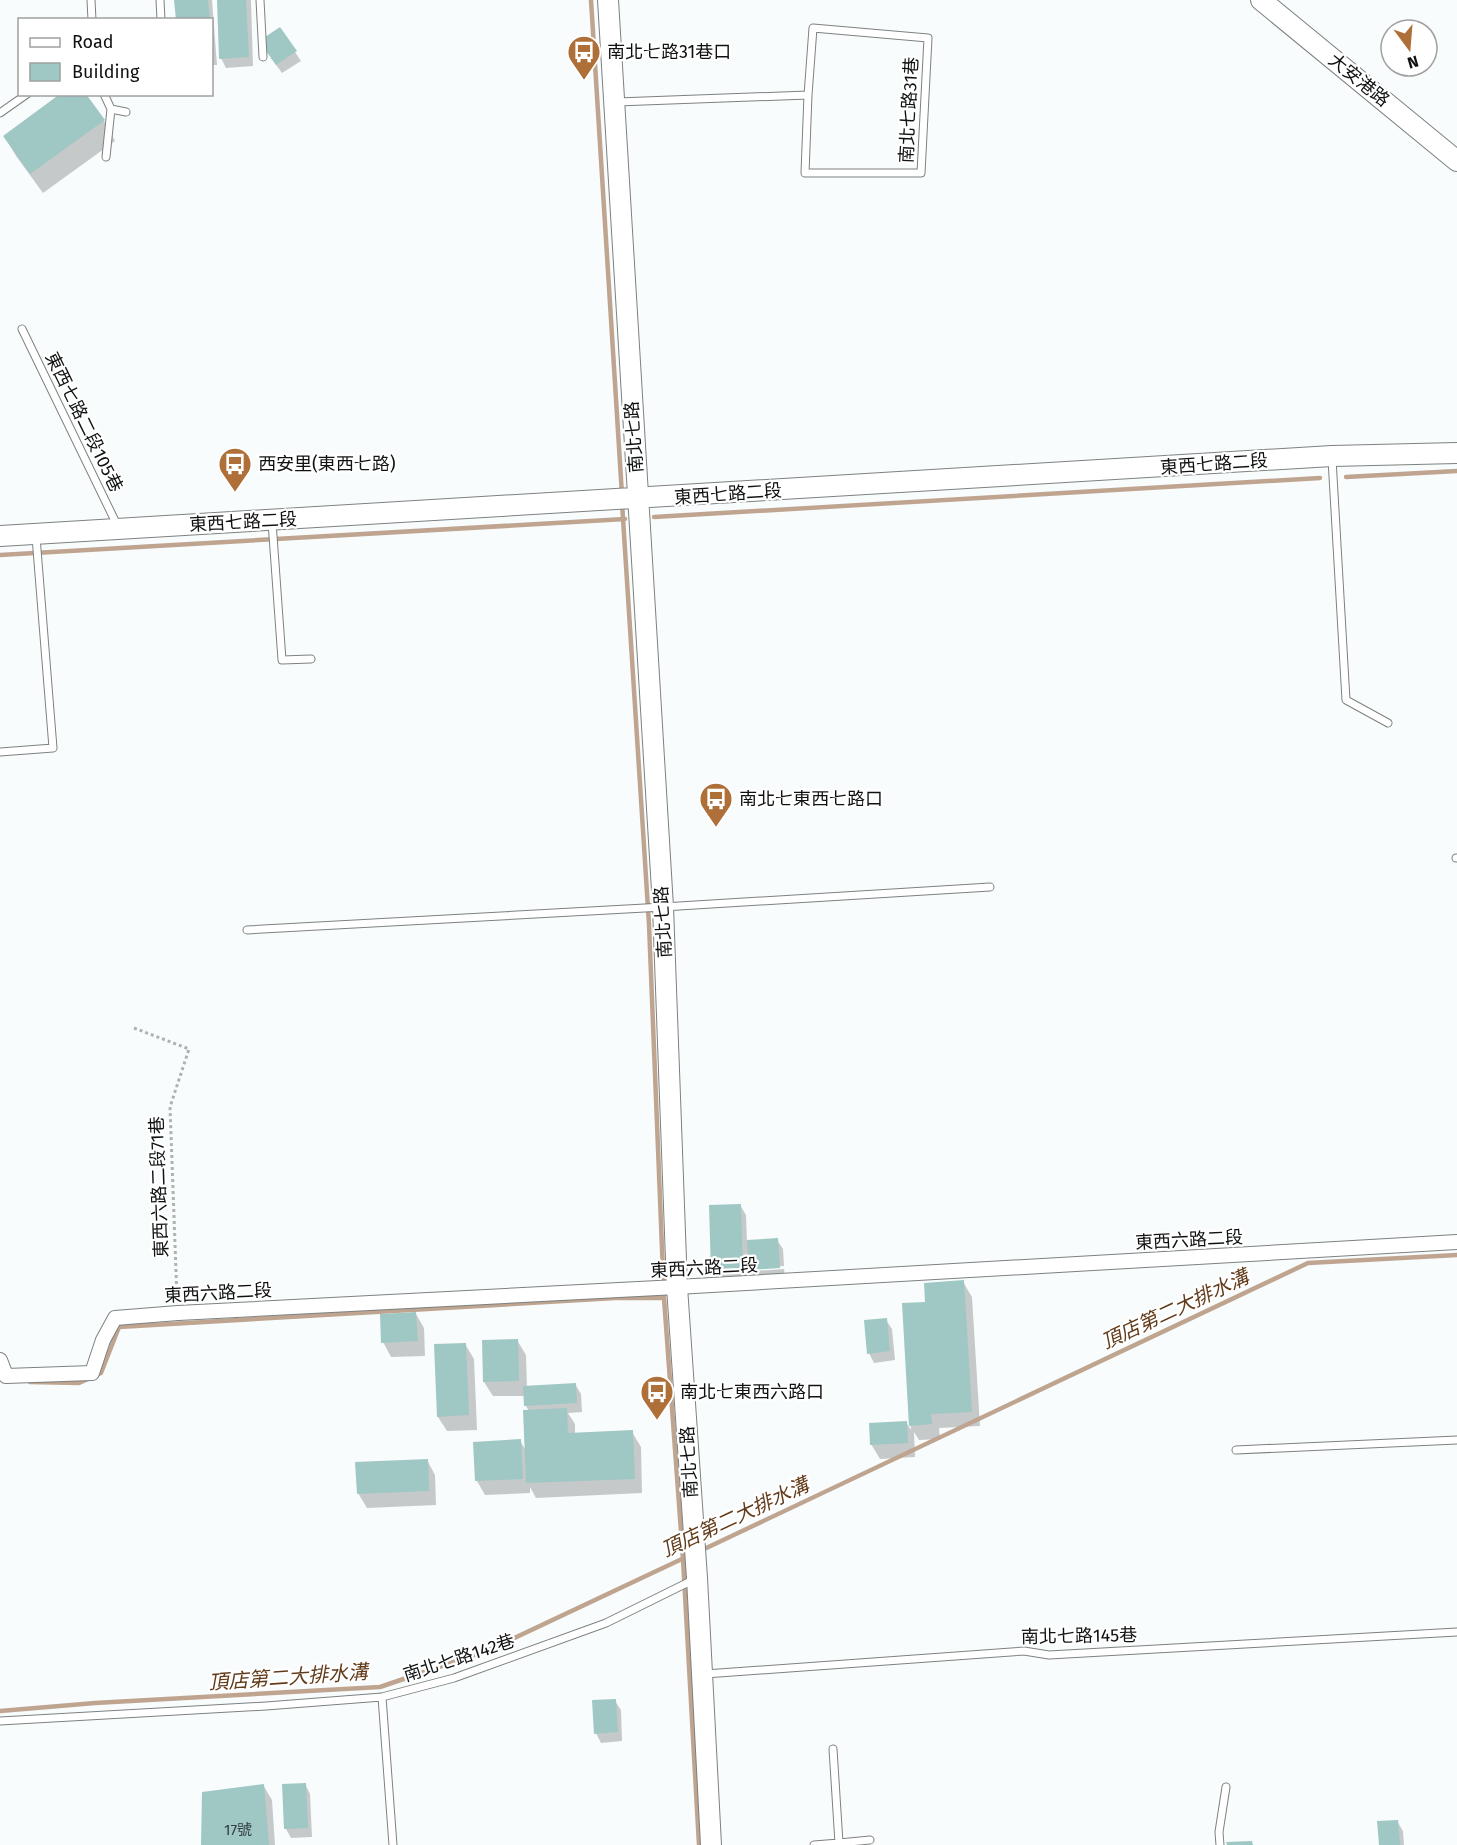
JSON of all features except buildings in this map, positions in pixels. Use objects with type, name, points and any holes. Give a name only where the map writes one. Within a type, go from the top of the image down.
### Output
[{"type":"street","name":"南北七路","points":[[608,0],[663,907],[677,1287],[697,1578],[711,1845]]},
{"type":"street","name":"大安港路","points":[[1260,0],[1457,161]]},
{"type":"street","name":"東西七路二段","points":[[0,537],[1332,456],[1457,453]]},
{"type":"street","name":"東西六路二段","points":[[0,1360],[6,1376],[92,1373],[103,1340],[115,1317],[1457,1242]]},
{"type":"lane","points":[[91,0],[92,18]]},
{"type":"lane","points":[[160,0],[161,18]]},
{"type":"lane","points":[[260,0],[263,57]]},
{"type":"lane","name":"南北七路31巷","points":[[813,28],[928,38],[921,173],[805,173],[808,95],[813,28]]},
{"type":"lane","points":[[613,102],[808,95]]},
{"type":"lane","points":[[0,113],[24,96]]},
{"type":"lane","points":[[105,96],[111,109],[106,158]]},
{"type":"lane","points":[[111,109],[126,112]]},
{"type":"lane","name":"東西七路二段105巷","points":[[22,328],[119,529]]},
{"type":"lane","points":[[1332,456],[1346,699],[1388,723]]},
{"type":"lane","points":[[272,520],[282,660],[311,659]]},
{"type":"lane","points":[[0,752],[53,748],[36,535]]},
{"type":"lane","points":[[247,930],[990,887]]},
{"type":"lane","points":[[1236,1450],[1457,1440]]},
{"type":"lane","name":"南北七路142巷","points":[[0,1721],[382,1697],[454,1678],[606,1623],[697,1578]]},
{"type":"lane","name":"南北七路145巷","points":[[701,1674],[1024,1651],[1049,1655],[1457,1632]]},
{"type":"lane","points":[[382,1697],[393,1845]]},
{"type":"lane","points":[[833,1749],[839,1843]]},
{"type":"lane","points":[[1220,1845],[1219,1832],[1227,1787]]},
{"type":"lane","points":[[814,1845],[870,1840]]},
{"type":"path","name":"東西六路二段71巷","points":[[134,1028],[189,1049],[170,1107],[178,1313]]},
{"type":"waterway","points":[[591,0],[622,495]]},
{"type":"waterway","points":[[1346,477],[1457,471]]},
{"type":"waterway","points":[[654,517],[1320,478]]},
{"type":"waterway","points":[[622,503],[649,924],[664,1298],[683,1559],[699,1845]]},
{"type":"waterway","points":[[0,555],[625,519]]},
{"type":"waterway","name":"頂店第二大排水溝","points":[[700,1551],[1308,1263],[1457,1255]]},
{"type":"waterway","points":[[30,1382],[79,1383],[101,1373],[119,1327],[615,1298],[664,1298]]},
{"type":"waterway","name":"頂店第二大排水溝","points":[[0,1711],[95,1703],[380,1687],[489,1650],[684,1558]]},
{"type":"place","name":"南北七路31巷口","points":[[584,81]]},
{"type":"place","name":"西安里(東西七路)","points":[[235,493]]},
{"type":"place","name":"南北七東西七路口","points":[[716,828]]},
{"type":"place","name":"南北七東西六路口","points":[[657,1421]]}]
